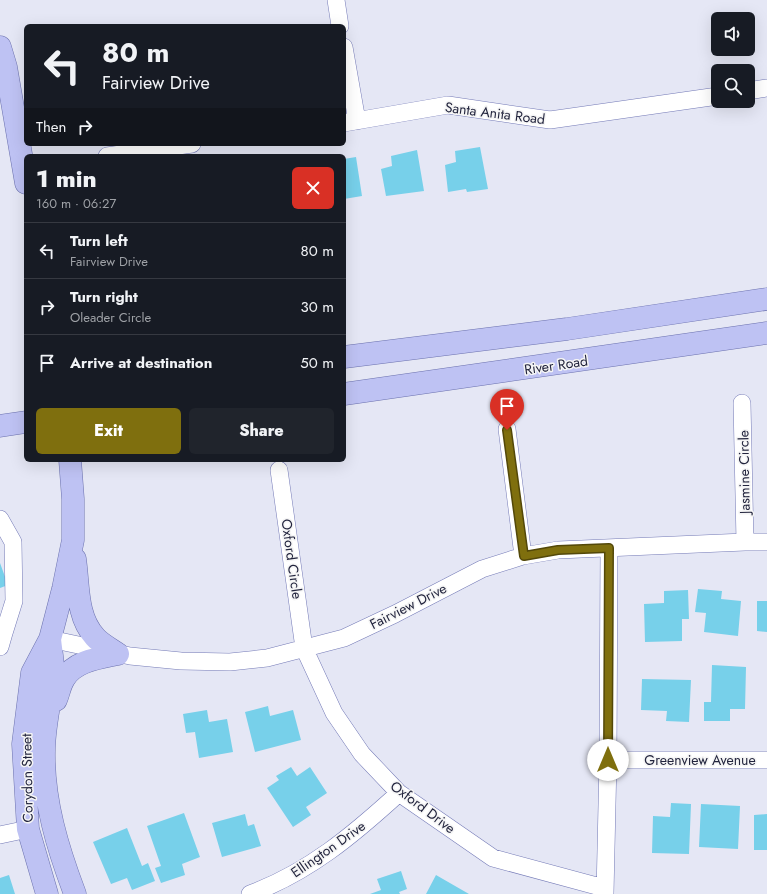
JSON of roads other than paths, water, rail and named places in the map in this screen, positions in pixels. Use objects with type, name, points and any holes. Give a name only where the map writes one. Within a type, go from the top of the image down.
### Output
[{"type":"main road","points":[[0,47],[6,67],[24,167]]},
{"type":"main road","points":[[346,357],[567,329],[767,299]]},
{"type":"main road","name":"River Road","points":[[346,394],[767,333]]},
{"type":"main road","points":[[0,426],[24,422]]},
{"type":"main road","name":"Corydon Street","points":[[47,894],[28,829],[23,744],[32,672],[50,639],[63,589],[73,540],[73,499],[70,462]]},
{"type":"main road","points":[[73,540],[78,575],[79,600],[84,618],[89,629],[96,638],[118,654]]},
{"type":"main road","name":"Corydon Street","points":[[50,639],[53,675],[44,752],[50,813],[61,858],[75,894]]},
{"type":"main road","points":[[44,752],[56,700],[63,680],[69,672],[80,664],[118,654]]},
{"type":"street","points":[[336,0],[340,24]]},
{"type":"street","points":[[346,72],[350,122]]},
{"type":"street","points":[[755,90],[767,88]]},
{"type":"street","name":"Santa Anita Road","points":[[350,122],[448,105],[550,120],[711,97]]},
{"type":"street","points":[[121,154],[178,146]]},
{"type":"street","name":"Jasmine Circle","points":[[742,403],[745,542]]},
{"type":"street","points":[[507,430],[524,556]]},
{"type":"street","name":"Oxford Circle","points":[[280,470],[304,648]]},
{"type":"street","points":[[0,519],[13,542],[14,601],[1,638]]},
{"type":"street","name":"Fairview Drive","points":[[50,639],[118,654],[181,661],[230,662],[267,658],[344,638],[396,614],[482,569],[524,556],[558,550],[767,542]]},
{"type":"street","points":[[605,891],[608,760],[609,548]]},
{"type":"street","name":"Oxford Drive","points":[[304,648],[334,713],[362,754],[399,793],[493,858],[605,891]]},
{"type":"street","name":"Greenview Avenue","points":[[608,760],[767,760]]},
{"type":"street","name":"Ellington Drive","points":[[250,894],[269,887],[310,864],[357,831],[399,793]]},
{"type":"street","points":[[0,835],[28,829]]}]
